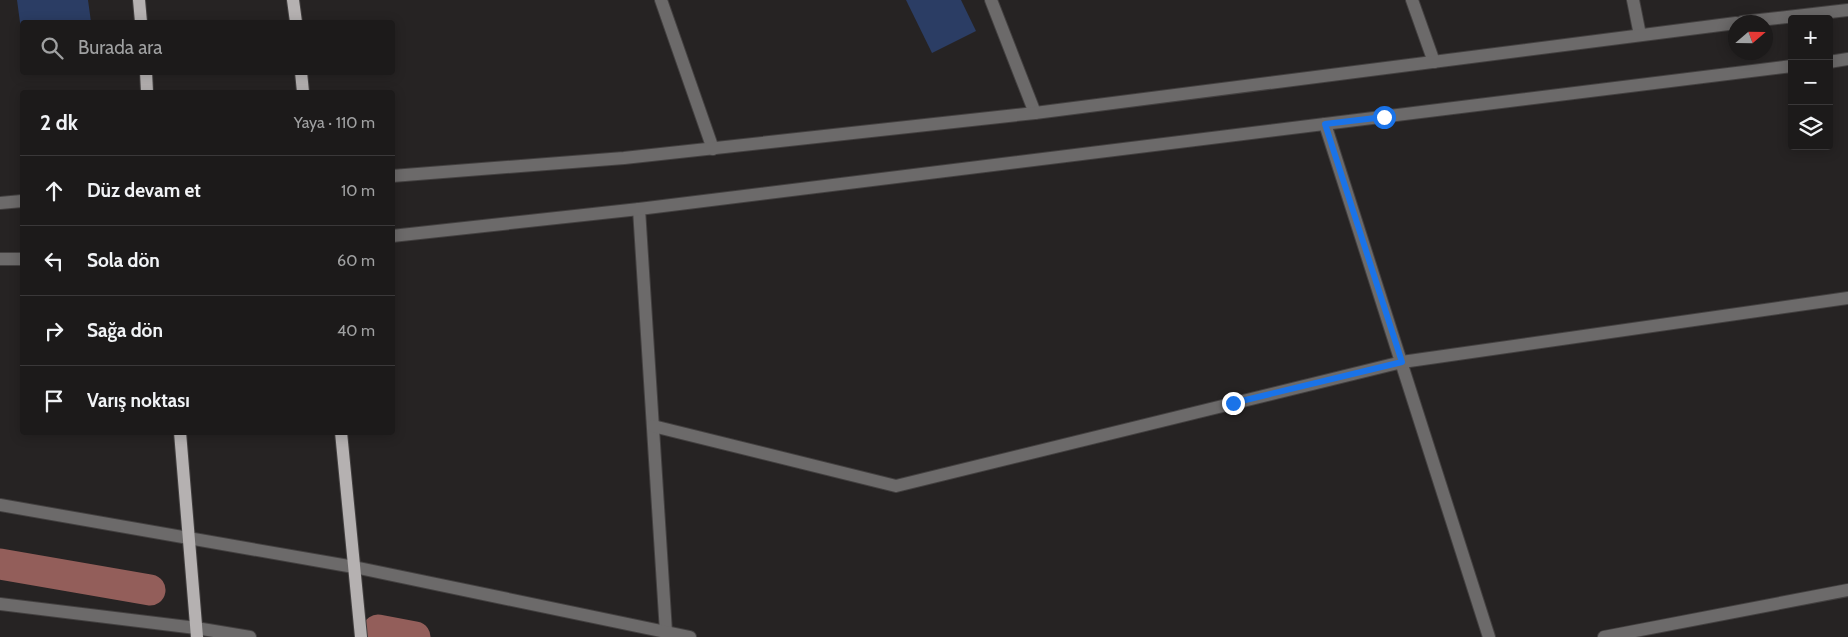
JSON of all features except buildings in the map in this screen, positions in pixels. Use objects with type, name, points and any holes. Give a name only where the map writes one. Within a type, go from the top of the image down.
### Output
[{"type":"main road","points":[[139,0],[141,20]]},
{"type":"main road","points":[[294,0],[296,20]]},
{"type":"main road","points":[[146,75],[147,90]]},
{"type":"main road","points":[[301,75],[303,90]]},
{"type":"main road","points":[[180,435],[197,632]]},
{"type":"main road","points":[[341,435],[361,637]]},
{"type":"street","points":[[661,0],[713,149]]},
{"type":"street","points":[[991,0],[1035,113]]},
{"type":"street","points":[[1412,0],[1434,62]]},
{"type":"street","points":[[1632,0],[1640,35]]},
{"type":"street","points":[[1773,18],[1848,10]]},
{"type":"street","points":[[395,176],[713,149],[1035,113],[1728,24]]},
{"type":"street","points":[[1833,61],[1848,59]]},
{"type":"street","points":[[395,236],[639,209],[1788,66]]},
{"type":"street","points":[[1325,124],[1489,637]]},
{"type":"street","points":[[0,203],[20,201]]},
{"type":"street","points":[[639,209],[666,632]]},
{"type":"street","points":[[0,260],[20,259]]},
{"type":"street","points":[[653,426],[896,486],[1402,362],[1848,298]]},
{"type":"street","points":[[0,505],[354,567],[690,637]]},
{"type":"street","points":[[1604,637],[1848,590]]},
{"type":"street","points":[[0,604],[197,632],[250,637]]},
{"type":"waterway","points":[[0,564],[150,590]]},
{"type":"waterway","points":[[378,630],[415,637]]},
{"type":"route","points":[[1233,403],[1402,362],[1325,124],[1384,117]]}]
